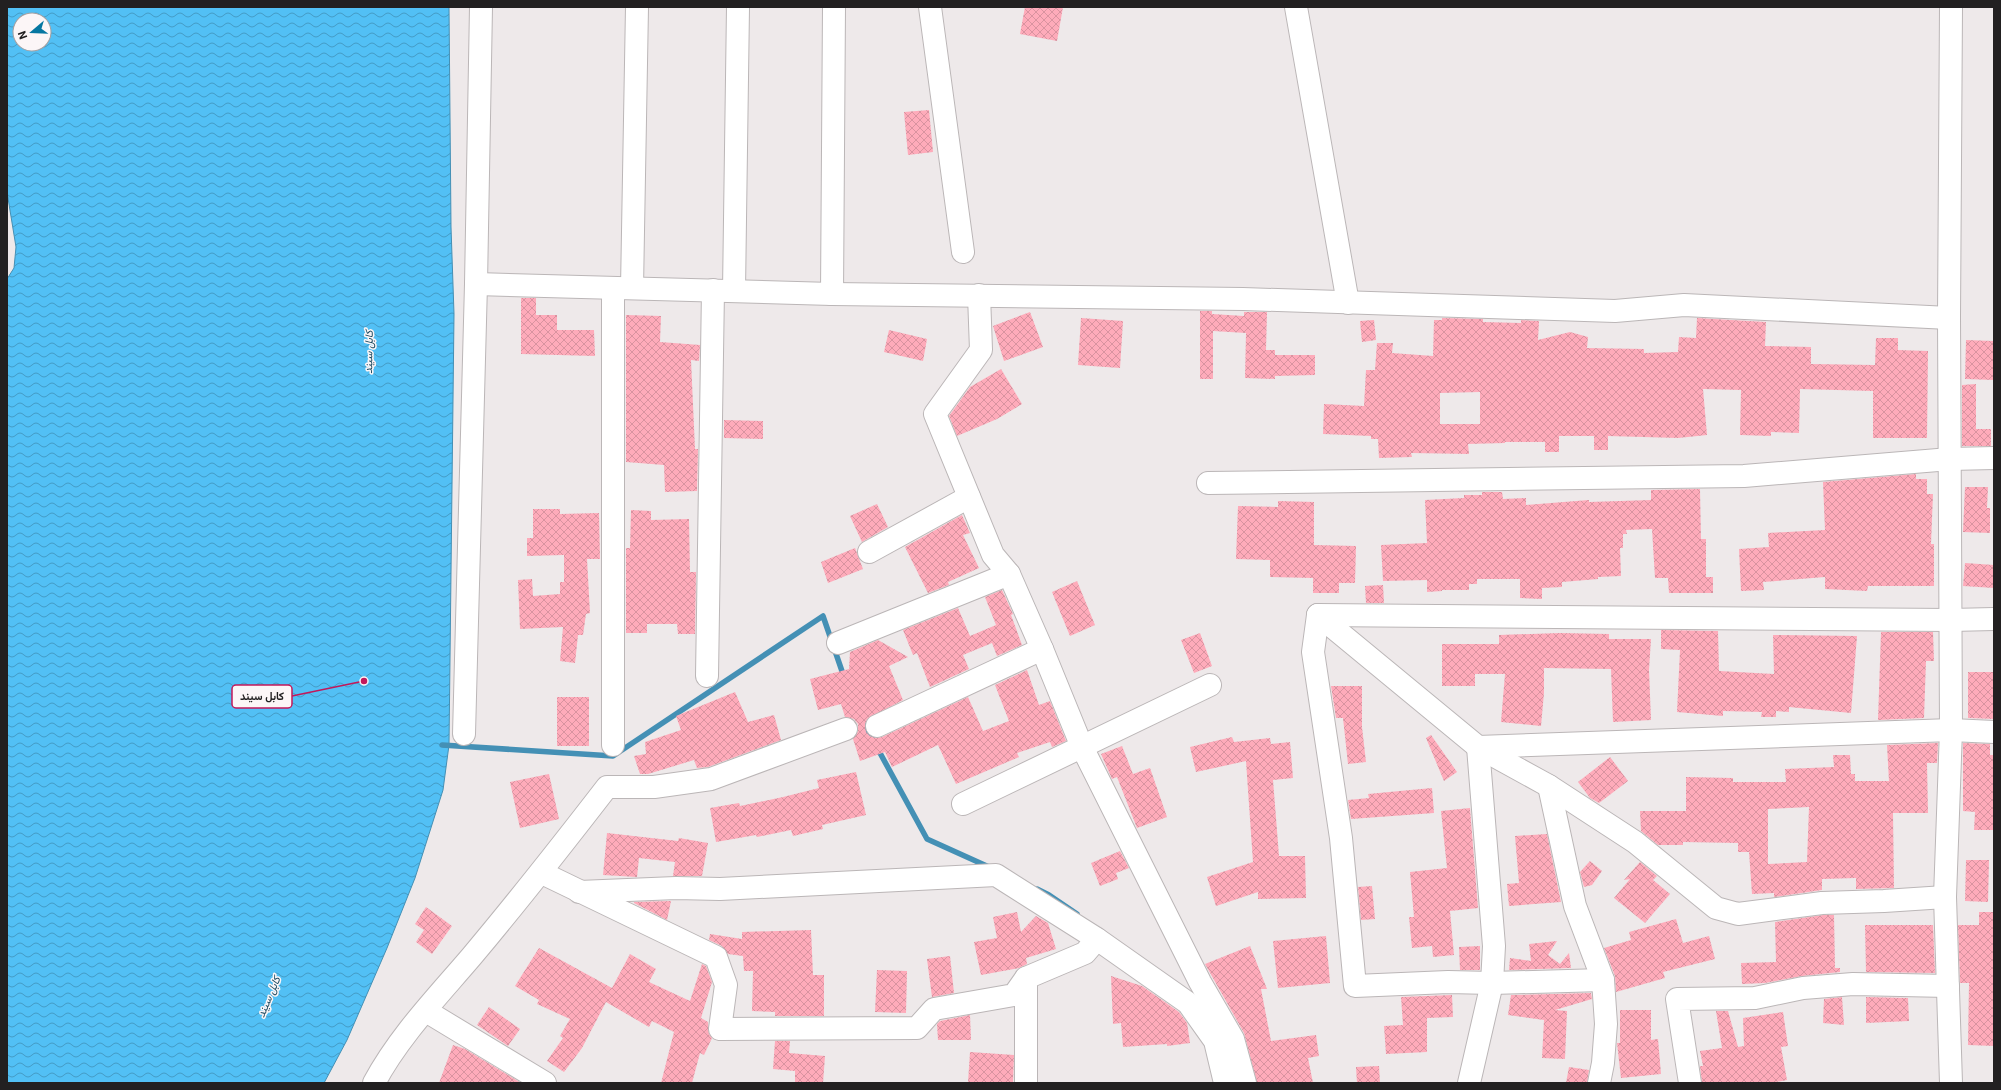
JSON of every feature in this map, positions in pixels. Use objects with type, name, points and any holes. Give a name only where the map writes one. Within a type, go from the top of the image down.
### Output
[{"type":"street","points":[[464,734],[476,284],[481,7]]},
{"type":"street","points":[[613,745],[623,288],[637,7]]},
{"type":"street","points":[[734,291],[738,7]]},
{"type":"street","points":[[832,294],[834,7]]},
{"type":"street","points":[[930,7],[963,252]]},
{"type":"street","points":[[1296,7],[1348,304]]},
{"type":"street","points":[[1951,7],[1949,318],[1951,730],[1945,897],[1951,1083]]},
{"type":"street","points":[[476,284],[832,294],[1243,300],[1615,311],[1684,305],[1949,318]]},
{"type":"street","points":[[707,676],[713,290]]},
{"type":"street","points":[[979,295],[981,350],[935,414],[993,555],[1008,574],[1042,649],[1082,746],[1200,982],[1233,1039],[1245,1083]]},
{"type":"street","points":[[1208,483],[1744,476],[1950,459],[1994,458]]},
{"type":"street","points":[[869,552],[969,497]]},
{"type":"street","points":[[838,643],[1008,574]]},
{"type":"street","points":[[1318,615],[1951,620],[1994,619]]},
{"type":"street","points":[[1318,615],[1478,747],[1549,786],[1634,842],[1716,908],[1738,914],[1822,903],[1945,897]]},
{"type":"street","points":[[1318,615],[1313,652],[1341,838],[1355,986],[1448,982],[1492,983],[1603,980]]},
{"type":"street","points":[[877,726],[1042,649]]},
{"type":"street","points":[[963,804],[1210,685]]},
{"type":"street","points":[[374,1083],[384,1064],[426,1011],[542,873],[607,787],[654,787],[711,779],[846,729]]},
{"type":"street","points":[[1478,747],[1951,730],[1994,732]]},
{"type":"street","points":[[1470,1083],[1492,983],[1494,946],[1478,747]]},
{"type":"street","points":[[1549,786],[1575,906],[1603,980],[1606,1024],[1604,1063],[1599,1083]]},
{"type":"street","points":[[542,873],[716,957],[726,985],[720,1029],[917,1028],[934,1009],[1014,994],[1026,978],[1085,953],[1097,940]]},
{"type":"street","points":[[579,892],[676,888],[720,889],[996,875],[1097,940],[1188,1003],[1215,1041],[1225,1083]]},
{"type":"street","points":[[1026,978],[1026,1083]]},
{"type":"street","points":[[1690,1083],[1677,999],[1755,998],[1803,988],[1853,984],[1948,986]]},
{"type":"street","points":[[426,1011],[544,1083]]},
{"type":"water","points":[[7,7],[449,7],[451,227],[454,314],[449,745],[443,790],[415,878],[387,948],[347,1040],[324,1083],[7,1083],[7,279],[14,268],[16,247],[7,192]]},
{"type":"building","points":[[1025,7],[1063,7],[1057,41],[1020,34]]},
{"type":"building","points":[[929,110],[933,152],[908,155],[904,112]]},
{"type":"building","points":[[521,298],[536,298],[536,315],[557,315],[557,330],[594,330],[595,356],[521,354]]},
{"type":"building","points":[[1200,311],[1212,311],[1212,314],[1244,316],[1244,312],[1267,312],[1266,350],[1275,350],[1275,355],[1315,355],[1315,375],[1275,376],[1275,379],[1245,378],[1246,333],[1213,331],[1213,379],[1200,379]]},
{"type":"building","points":[[1030,312],[1043,347],[1004,361],[993,326]]},
{"type":"building","points":[[626,315],[661,316],[660,342],[700,345],[699,361],[691,360],[695,449],[698,449],[697,491],[665,492],[664,465],[626,462]]},
{"type":"building","points":[[1081,318],[1123,321],[1120,368],[1078,365]]},
{"type":"building","points":[[1442,318],[1483,319],[1483,322],[1521,323],[1521,320],[1539,321],[1538,340],[1570,332],[1588,337],[1587,348],[1644,349],[1644,353],[1678,352],[1679,337],[1696,338],[1697,318],[1766,322],[1765,346],[1811,347],[1811,364],[1875,365],[1876,338],[1898,338],[1898,350],[1928,351],[1927,438],[1873,438],[1873,391],[1800,389],[1799,433],[1771,432],[1771,436],[1740,435],[1741,390],[1703,389],[1707,435],[1678,438],[1608,436],[1608,450],[1594,450],[1594,436],[1559,436],[1559,452],[1545,452],[1545,442],[1505,442],[1468,444],[1469,454],[1411,453],[1412,457],[1379,458],[1378,439],[1371,439],[1371,436],[1323,434],[1324,404],[1364,406],[1366,370],[1375,370],[1377,343],[1393,343],[1392,353],[1433,356],[1434,320],[1442,320]],"holes":[[[1480,392],[1480,424],[1440,424],[1440,393]]]},
{"type":"building","points":[[1374,320],[1376,340],[1362,342],[1360,321]]},
{"type":"building","points":[[889,330],[927,339],[923,361],[884,352]]},
{"type":"building","points":[[1966,340],[1994,341],[1994,380],[1965,379]]},
{"type":"building","points":[[1001,369],[1022,404],[997,419],[957,436],[949,416],[970,387]]},
{"type":"building","points":[[1976,384],[1976,429],[1991,429],[1991,446],[1962,446],[1962,385]]},
{"type":"building","points":[[724,420],[763,421],[763,439],[724,438]]},
{"type":"building","points":[[1916,474],[1916,479],[1927,479],[1927,494],[1933,494],[1931,544],[1934,544],[1934,586],[1868,586],[1867,591],[1825,589],[1825,577],[1763,582],[1764,590],[1741,591],[1739,549],[1769,547],[1768,533],[1825,530],[1823,482]]},
{"type":"building","points":[[1965,487],[1988,487],[1987,508],[1990,508],[1990,533],[1963,532]]},
{"type":"building","points":[[1700,489],[1701,539],[1706,539],[1706,577],[1713,577],[1713,593],[1669,593],[1668,578],[1655,578],[1652,529],[1626,530],[1627,534],[1623,534],[1623,548],[1620,548],[1621,576],[1598,577],[1598,579],[1562,582],[1562,587],[1542,588],[1542,599],[1520,598],[1520,579],[1477,579],[1477,584],[1469,584],[1469,590],[1442,590],[1427,592],[1427,580],[1383,581],[1381,545],[1427,543],[1425,500],[1464,498],[1464,495],[1482,495],[1482,492],[1502,492],[1503,499],[1526,498],[1526,505],[1589,500],[1589,502],[1651,500],[1651,490]]},
{"type":"building","points":[[1278,501],[1314,502],[1314,545],[1356,546],[1355,583],[1339,583],[1339,593],[1313,593],[1313,578],[1270,577],[1270,560],[1236,559],[1238,506],[1278,507]]},
{"type":"building","points":[[877,504],[888,527],[862,542],[850,516]]},
{"type":"building","points":[[533,509],[560,509],[560,514],[599,513],[600,559],[587,559],[590,613],[586,614],[583,635],[578,635],[575,663],[560,661],[563,627],[520,629],[518,580],[532,579],[533,596],[560,594],[560,582],[564,582],[564,555],[527,556],[527,538],[533,538]]},
{"type":"building","points":[[631,510],[651,511],[651,520],[689,519],[690,572],[696,572],[695,634],[678,634],[677,624],[647,624],[647,633],[626,633],[626,548],[630,548]]},
{"type":"building","points":[[962,515],[970,533],[963,535],[979,568],[948,582],[949,585],[928,593],[905,547]]},
{"type":"building","points":[[855,548],[863,569],[828,583],[821,562]]},
{"type":"building","points":[[1965,563],[1994,565],[1994,588],[1963,586]]},
{"type":"building","points":[[1077,581],[1095,625],[1070,636],[1052,592]]},
{"type":"building","points":[[1383,585],[1384,603],[1366,603],[1365,586]]},
{"type":"building","points":[[1002,590],[1013,614],[1011,615],[1022,645],[997,656],[992,643],[963,655],[969,669],[930,687],[917,653],[913,655],[903,630],[958,608],[970,636],[996,625],[985,597]]},
{"type":"building","points":[[1661,630],[1718,631],[1719,671],[1774,674],[1773,635],[1857,636],[1851,713],[1789,707],[1789,712],[1776,711],[1776,717],[1761,717],[1762,712],[1723,711],[1723,716],[1677,712],[1680,650],[1661,649]]},
{"type":"building","points":[[1881,632],[1933,632],[1934,661],[1926,661],[1924,718],[1878,720]]},
{"type":"building","points":[[1200,633],[1212,666],[1194,673],[1181,640]]},
{"type":"building","points":[[1560,633],[1609,634],[1609,639],[1651,639],[1649,670],[1651,720],[1613,722],[1611,669],[1544,668],[1544,693],[1541,726],[1501,722],[1505,674],[1475,674],[1475,686],[1442,686],[1442,644],[1499,644],[1499,635]]},
{"type":"building","points":[[878,640],[908,657],[889,666],[903,700],[867,719],[865,725],[866,732],[870,736],[876,738],[882,737],[968,697],[983,731],[1009,721],[995,685],[1027,670],[1039,705],[1050,701],[1066,741],[1052,747],[1050,742],[1017,753],[1019,757],[956,784],[938,745],[892,767],[885,752],[860,761],[853,739],[858,731],[858,724],[854,719],[845,717],[841,704],[818,710],[810,679],[849,669],[850,652]]},
{"type":"building","points":[[1968,672],[1994,672],[1994,719],[1968,718]]},
{"type":"building","points":[[1331,686],[1362,686],[1362,727],[1366,762],[1348,764],[1343,718],[1336,718]]},
{"type":"building","points":[[735,692],[748,722],[774,715],[781,740],[708,767],[697,768],[694,760],[648,774],[640,774],[634,756],[646,754],[645,742],[681,730],[676,716]]},
{"type":"building","points":[[557,697],[589,697],[589,746],[557,746]]},
{"type":"building","points":[[1431,735],[1457,772],[1444,781],[1426,738]]},
{"type":"building","points":[[1232,737],[1234,742],[1270,738],[1271,744],[1290,742],[1293,778],[1273,780],[1279,856],[1305,856],[1306,898],[1258,899],[1258,892],[1216,906],[1207,877],[1253,862],[1246,761],[1196,772],[1190,747]]},
{"type":"building","points":[[1938,743],[1937,763],[1927,763],[1928,813],[1893,813],[1894,888],[1856,889],[1856,878],[1822,879],[1822,890],[1774,897],[1774,893],[1752,894],[1749,852],[1738,852],[1738,843],[1683,842],[1683,845],[1658,845],[1641,831],[1640,811],[1686,811],[1686,777],[1733,778],[1733,782],[1786,782],[1785,769],[1834,767],[1833,755],[1850,755],[1851,774],[1855,774],[1855,781],[1889,781],[1887,745]],"holes":[[[1809,807],[1807,862],[1768,864],[1768,809]]]},
{"type":"building","points":[[1963,743],[1990,744],[1990,755],[1994,755],[1994,830],[1974,830],[1975,812],[1963,811]]},
{"type":"building","points":[[1122,746],[1133,774],[1150,768],[1167,817],[1137,828],[1117,777],[1112,779],[1101,754]]},
{"type":"building","points":[[1610,757],[1628,781],[1599,803],[1590,798],[1578,782]]},
{"type":"building","points":[[856,772],[866,815],[822,825],[823,829],[793,836],[791,830],[757,837],[756,835],[716,842],[710,808],[739,803],[740,806],[783,797],[819,788],[817,780]]},
{"type":"building","points":[[549,774],[559,819],[520,828],[510,782]]},
{"type":"building","points":[[1432,788],[1434,813],[1351,819],[1348,800],[1369,798],[1368,794]]},
{"type":"building","points":[[1470,808],[1478,908],[1450,911],[1454,955],[1433,957],[1432,946],[1412,948],[1409,917],[1414,917],[1410,872],[1447,868],[1441,811]]},
{"type":"building","points":[[607,833],[678,841],[679,838],[708,843],[702,876],[673,876],[675,862],[639,858],[637,877],[603,875]]},
{"type":"building","points":[[1547,834],[1561,902],[1509,906],[1507,884],[1519,883],[1515,836]]},
{"type":"building","points":[[1120,851],[1129,868],[1116,873],[1118,879],[1100,886],[1091,863]]},
{"type":"building","points":[[1966,860],[1989,860],[1988,902],[1965,901]]},
{"type":"building","points":[[1590,861],[1602,871],[1592,885],[1584,887],[1580,872]]},
{"type":"building","points":[[1640,862],[1657,876],[1653,880],[1670,894],[1645,923],[1614,898],[1630,879],[1624,880]]},
{"type":"building","points":[[1372,886],[1375,919],[1361,920],[1358,887]]},
{"type":"building","points":[[671,901],[667,920],[634,903],[634,902]]},
{"type":"building","points":[[426,907],[452,926],[432,954],[416,942],[424,930],[415,924]]},
{"type":"building","points":[[1017,912],[1021,932],[1036,916],[1048,923],[1056,949],[1026,958],[1027,964],[1019,968],[981,975],[974,942],[997,938],[993,917]]},
{"type":"building","points":[[1979,912],[1994,912],[1994,1046],[1968,1045],[1969,983],[1960,983],[1958,925],[1979,925]]},
{"type":"building","points":[[1823,915],[1834,915],[1835,968],[1840,968],[1840,972],[1802,976],[1765,983],[1742,984],[1741,963],[1776,962],[1775,922]]},
{"type":"building","points":[[1676,919],[1683,943],[1709,936],[1715,959],[1663,972],[1665,978],[1616,992],[1615,976],[1604,948],[1631,940],[1629,932]]},
{"type":"building","points":[[1865,925],[1933,925],[1935,973],[1866,972]]},
{"type":"building","points":[[811,930],[813,975],[824,975],[824,1016],[775,1016],[775,1012],[752,1011],[753,971],[744,971],[743,956],[728,954],[722,946],[709,940],[710,934],[742,939],[742,932]]},
{"type":"building","points":[[1326,936],[1330,983],[1278,988],[1273,941]]},
{"type":"building","points":[[1557,941],[1548,955],[1560,964],[1569,953],[1571,968],[1509,970],[1510,958],[1531,961],[1529,944]]},
{"type":"building","points":[[1250,946],[1267,989],[1261,989],[1271,1041],[1316,1035],[1319,1056],[1308,1058],[1313,1083],[1257,1083],[1244,1033],[1205,964]]},
{"type":"building","points":[[1480,946],[1480,970],[1460,970],[1459,947]]},
{"type":"building","points":[[539,948],[612,988],[630,954],[656,969],[649,982],[690,1001],[702,964],[706,966],[712,982],[701,1018],[708,1022],[709,1034],[712,1038],[704,1055],[700,1053],[692,1083],[661,1083],[674,1032],[652,1021],[649,1027],[606,1002],[582,1048],[564,1072],[547,1061],[563,1038],[560,1036],[570,1019],[537,1004],[539,1000],[515,986]]},
{"type":"building","points":[[950,956],[954,993],[932,997],[927,959]]},
{"type":"building","points":[[877,970],[907,971],[906,1013],[875,1012]]},
{"type":"building","points":[[1111,976],[1142,986],[1179,1012],[1187,1023],[1190,1043],[1167,1046],[1167,1044],[1123,1047],[1121,1023],[1113,1024]]},
{"type":"building","points":[[1591,993],[1592,999],[1555,1010],[1567,1011],[1565,1059],[1542,1058],[1544,1020],[1508,1015],[1511,995]]},
{"type":"building","points":[[1452,995],[1453,1017],[1427,1018],[1427,1052],[1386,1054],[1384,1026],[1403,1025],[1401,997]]},
{"type":"building","points":[[1842,997],[1844,1025],[1823,1023],[1824,999]]},
{"type":"building","points":[[1866,997],[1908,998],[1909,1021],[1866,1023]]},
{"type":"building","points":[[489,1007],[520,1029],[508,1046],[477,1025]]},
{"type":"building","points":[[1620,1010],[1651,1010],[1651,1040],[1658,1039],[1661,1074],[1621,1078],[1617,1043],[1620,1043]]},
{"type":"building","points":[[1716,1011],[1728,1011],[1738,1047],[1744,1046],[1743,1018],[1783,1012],[1788,1046],[1781,1047],[1787,1080],[1771,1083],[1702,1083],[1700,1066],[1703,1066],[1700,1051],[1722,1048]]},
{"type":"building","points":[[970,1015],[971,1040],[938,1040],[937,1024],[940,1021]]},
{"type":"building","points":[[775,1041],[790,1041],[789,1053],[825,1056],[823,1083],[795,1083],[795,1071],[773,1069]]},
{"type":"building","points":[[453,1045],[465,1049],[521,1083],[439,1083]]},
{"type":"building","points":[[970,1052],[1014,1055],[1013,1083],[968,1083]]},
{"type":"building","points":[[1379,1066],[1380,1083],[1357,1083],[1356,1067]]},
{"type":"building","points":[[1569,1067],[1589,1070],[1587,1083],[1566,1083]]},
{"type":"waterway","points":[[442,745],[613,756],[823,616],[844,677]]},
{"type":"waterway","points":[[862,720],[927,839],[989,867]]},
{"type":"waterway","points":[[1037,889],[1049,895],[1077,914]]},
{"type":"place","name":"کابل سيند","points":[[364,681]]}]
